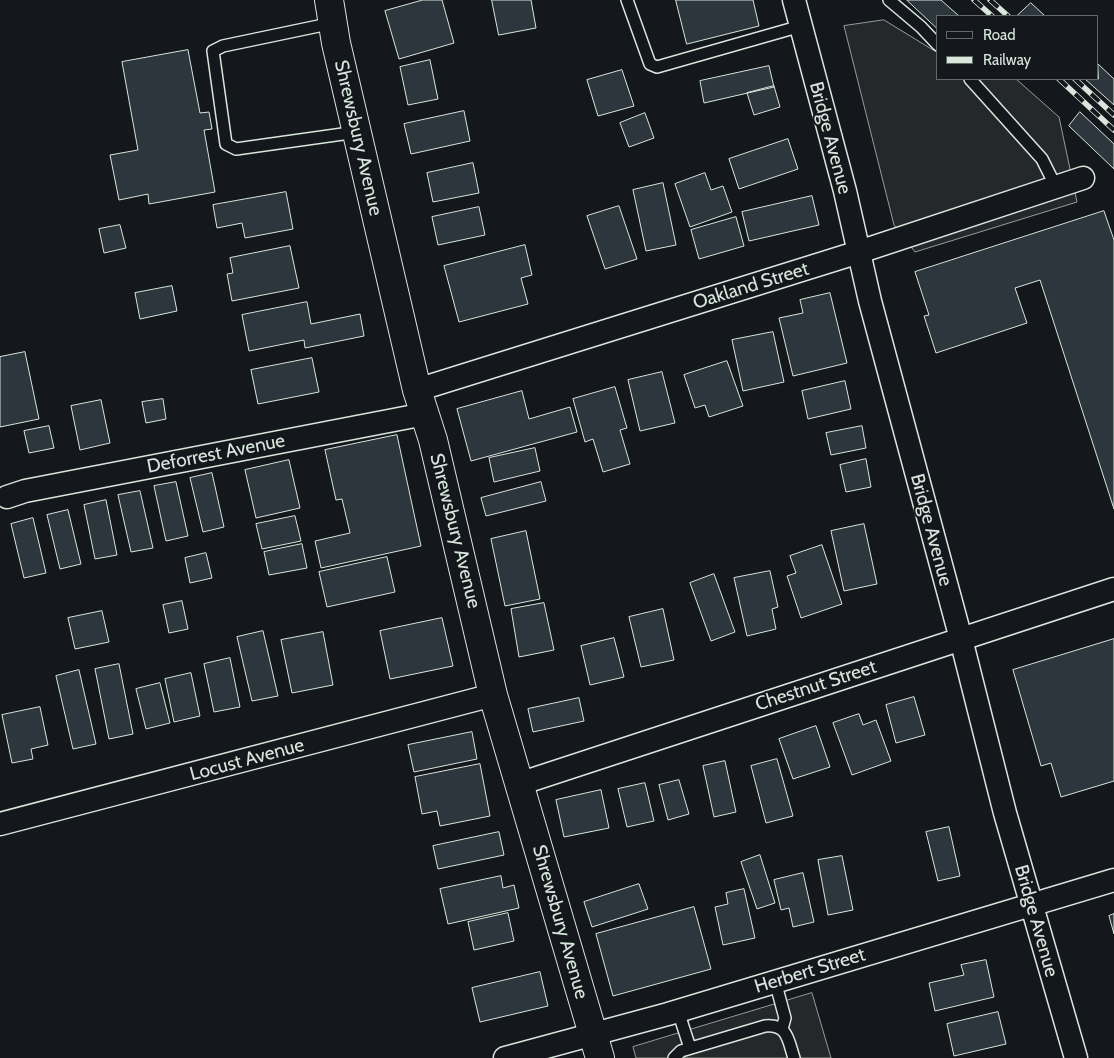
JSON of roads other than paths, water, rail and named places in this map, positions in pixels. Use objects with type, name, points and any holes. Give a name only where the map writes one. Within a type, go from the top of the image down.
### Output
[{"type":"main road","name":"Shrewsbury Avenue","points":[[331,12],[357,132],[421,402],[435,450],[494,695],[596,1046]]},
{"type":"street","name":"Bridge Avenue","points":[[794,0],[844,191],[870,301],[961,639],[1005,813],[1076,1058]]},
{"type":"street","name":"Oakland Street","points":[[421,402],[859,252],[1083,178]]},
{"type":"street","name":"Deforrest Avenue","points":[[7,497],[25,491],[421,402]]},
{"type":"street","name":"Chestnut Street","points":[[519,784],[1114,589]]},
{"type":"street","name":"Locust Avenue","points":[[0,824],[494,695]]},
{"type":"street","name":"Herbert Street","points":[[505,1058],[596,1046],[678,1011],[1114,880]]},
{"type":"lane","points":[[627,0],[650,64],[657,67],[800,26]]},
{"type":"lane","points":[[890,0],[936,43]]},
{"type":"lane","points":[[331,12],[213,51],[226,144],[236,149],[357,132]]},
{"type":"lane","points":[[971,80],[1042,159],[1056,187]]},
{"type":"lane","points":[[776,981],[785,1018],[782,1029]]},
{"type":"lane","points":[[678,1011],[690,1048]]},
{"type":"lane","points":[[674,1058],[681,1051],[690,1048],[765,1026],[775,1025],[782,1029],[787,1036],[794,1058]]},
{"type":"railway","points":[[974,0],[991,15]]},
{"type":"railway","points":[[990,0],[1007,15]]},
{"type":"railway","points":[[1060,80],[1114,130]]},
{"type":"railway","points":[[1076,80],[1114,115]]}]
